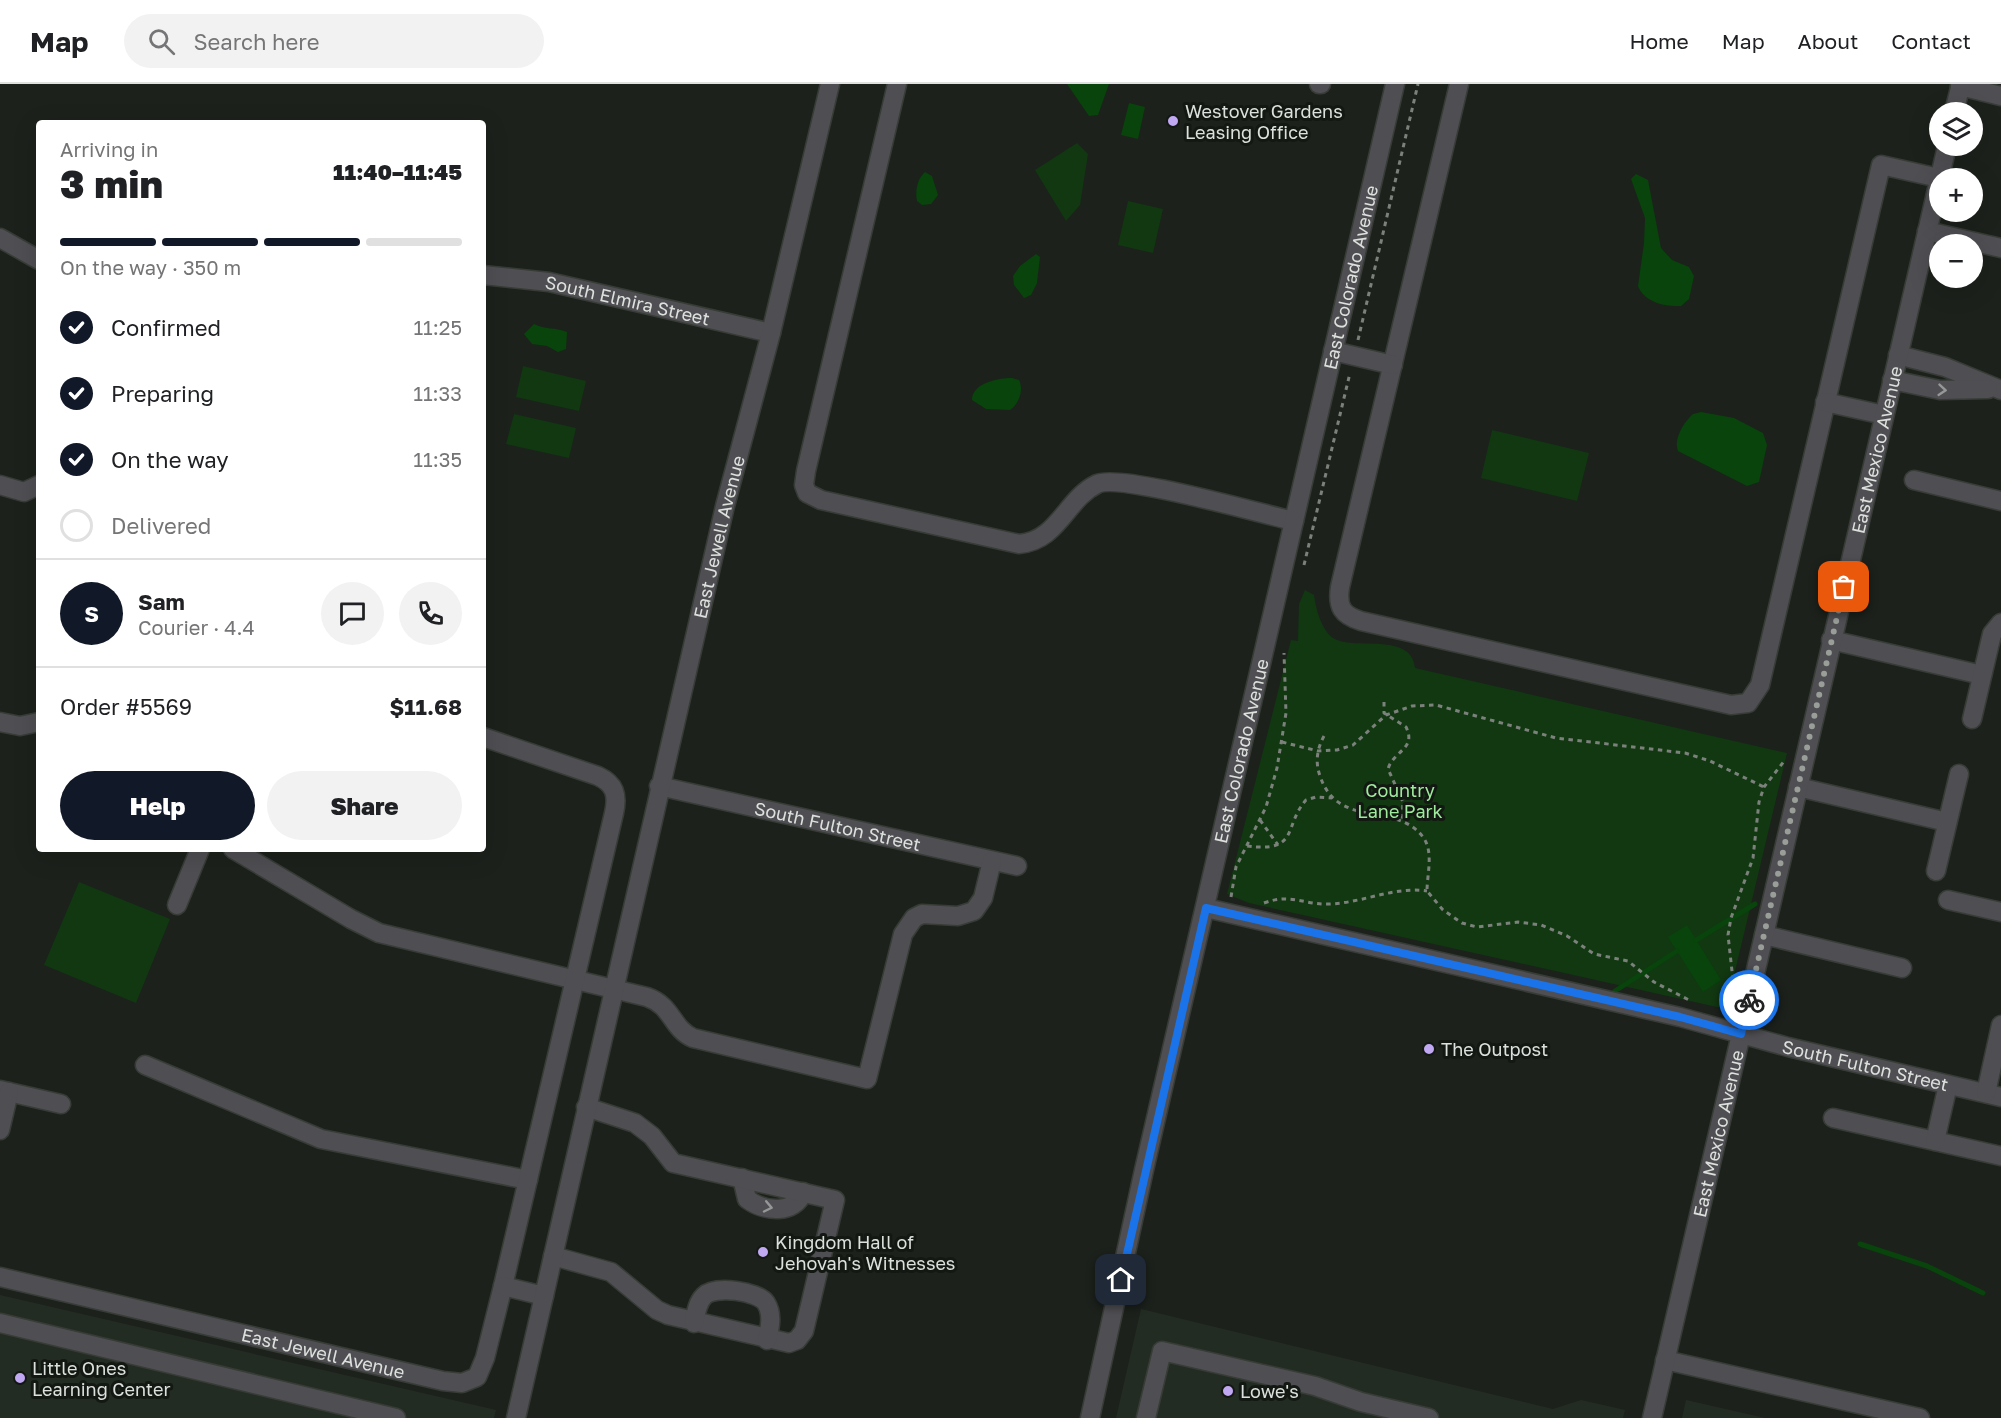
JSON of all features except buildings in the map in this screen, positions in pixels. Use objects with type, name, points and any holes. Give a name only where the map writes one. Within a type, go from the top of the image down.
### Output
[{"type":"street","name":"East Jewell Avenue","points":[[516,1418],[659,786],[725,506],[771,333],[830,84]]},
{"type":"street","points":[[897,84],[806,471],[804,485],[807,493],[824,501],[1019,544],[1043,537],[1091,488],[1109,481],[1140,485],[1294,521]]},
{"type":"street","name":"East Colorado Avenue","points":[[1090,1418],[1144,1170],[1395,84]]},
{"type":"street","points":[[1459,84],[1338,602],[1344,614],[1373,623],[1735,706],[1748,703],[1759,689],[1881,165],[1929,176]]},
{"type":"street","points":[[1956,102],[1960,85],[2001,96]]},
{"type":"street","name":"East Mexico Avenue","points":[[1652,1418],[1929,222]]},
{"type":"street","points":[[1927,231],[2001,248]]},
{"type":"street","points":[[0,237],[36,258]]},
{"type":"street","name":"South Elmira Street","points":[[486,275],[549,282],[771,333]]},
{"type":"street","points":[[1333,351],[1393,365]]},
{"type":"street","points":[[1898,355],[1945,367],[1997,389]]},
{"type":"street","points":[[1892,380],[1940,390],[1997,389]]},
{"type":"street","points":[[1825,402],[1884,415]]},
{"type":"street","points":[[1914,480],[2001,501]]},
{"type":"street","points":[[0,485],[24,492],[36,486]]},
{"type":"street","points":[[1972,719],[1992,633],[2001,623]]},
{"type":"street","points":[[1831,640],[1982,675]]},
{"type":"street","points":[[0,722],[17,726],[36,723]]},
{"type":"street","name":"East Jewell Avenue","points":[[0,1277],[458,1383],[472,1380],[482,1368],[503,1286],[614,813],[615,790],[598,776],[486,738]]},
{"type":"street","points":[[1936,872],[1959,774]]},
{"type":"street","name":"South Fulton Street","points":[[659,786],[1017,866]]},
{"type":"street","points":[[1798,787],[1947,822]]},
{"type":"street","points":[[177,905],[199,852]]},
{"type":"street","points":[[238,852],[351,920],[379,933],[658,1001],[669,1011],[678,1028],[693,1038],[867,1079],[907,925],[922,914],[958,916],[974,911],[982,898],[992,861]]},
{"type":"street","points":[[1948,900],[2001,912]]},
{"type":"street","name":"South Fulton Street","points":[[1206,908],[1680,1017],[1993,1095]]},
{"type":"street","points":[[1764,935],[1902,968]]},
{"type":"street","points":[[1993,1095],[2001,1025]]},
{"type":"street","points":[[144,1065],[321,1139],[528,1180]]},
{"type":"street","points":[[1935,1142],[1948,1085]]},
{"type":"street","points":[[0,1130],[4,1091],[61,1104]]},
{"type":"street","points":[[553,1256],[611,1272],[657,1310],[694,1323],[789,1343],[797,1340],[804,1331],[835,1200],[803,1192],[798,1204],[788,1209],[758,1204],[747,1199],[742,1178],[673,1163],[652,1136],[635,1123],[586,1107]]},
{"type":"street","points":[[1833,1118],[2001,1156]]},
{"type":"street","points":[[503,1286],[544,1296]]},
{"type":"street","points":[[694,1323],[699,1304],[710,1292],[727,1290],[757,1296],[764,1300],[769,1309],[770,1325],[767,1340]]},
{"type":"street","points":[[0,1323],[396,1418]]},
{"type":"street","points":[[1146,1418],[1162,1351],[1315,1386],[1361,1402],[1430,1418]]},
{"type":"street","points":[[1665,1360],[1920,1418]]},
{"type":"path","points":[[1242,901],[1232,895],[1231,888],[1236,867],[1260,820],[1274,781],[1282,742],[1286,713],[1284,651]]},
{"type":"path","points":[[1384,702],[1386,715]]},
{"type":"path","points":[[1282,742],[1318,751],[1337,750],[1353,745],[1386,715],[1412,706],[1444,706],[1499,724],[1556,738],[1685,753],[1723,767],[1764,787]]},
{"type":"path","points":[[1386,715],[1406,727],[1410,737],[1408,746],[1391,760],[1388,769],[1403,802],[1402,821]]},
{"type":"path","points":[[1324,736],[1318,751],[1319,773],[1332,798]]},
{"type":"path","points":[[1732,986],[1734,970],[1728,945],[1729,926],[1750,871],[1757,838],[1759,802],[1764,787],[1780,769]]},
{"type":"path","points":[[1247,846],[1264,848],[1278,845],[1289,834],[1306,800],[1316,797],[1332,798],[1355,811],[1402,821],[1419,832],[1427,845],[1427,891],[1443,910],[1462,923],[1478,927],[1511,922],[1541,925],[1567,936],[1594,954],[1622,958],[1634,964],[1654,982],[1695,1002]]},
{"type":"path","points":[[1260,820],[1278,845]]},
{"type":"path","points":[[1260,904],[1284,897],[1333,904],[1406,890],[1427,891]]},
{"type":"shaded area","points":[[1067,84],[1109,84],[1098,115],[1089,116]]},
{"type":"shaded area","points":[[1129,103],[1145,107],[1138,139],[1121,135]]},
{"type":"shaded area","points":[[925,172],[932,176],[938,195],[931,204],[922,205],[917,201],[917,189],[918,182]]},
{"type":"shaded area","points":[[1636,174],[1648,180],[1661,248],[1672,260],[1689,267],[1694,276],[1689,299],[1681,306],[1668,306],[1650,300],[1638,286],[1645,218],[1631,179]]},
{"type":"shaded area","points":[[1036,254],[1040,257],[1037,283],[1031,295],[1024,298],[1014,285],[1013,276],[1020,266]]},
{"type":"shaded area","points":[[534,324],[567,332],[566,349],[558,352],[547,346],[532,344],[524,334]]},
{"type":"shaded area","points":[[1012,378],[1019,380],[1021,392],[1016,404],[1010,410],[986,409],[972,400],[976,389],[981,386],[993,380]]},
{"type":"shaded area","points":[[1701,412],[1734,418],[1763,433],[1767,445],[1759,482],[1747,486],[1678,451],[1678,436],[1683,426],[1693,414]]},
{"type":"shaded area","points":[[1687,925],[1721,980],[1703,992],[1668,937]]},
{"type":"shaded area","points":[[0,1295],[496,1410],[494,1418],[0,1418]]},
{"type":"shaded area","points":[[1141,1309],[1553,1409],[1581,1400],[1625,1410],[1623,1418],[1116,1418]]},
{"type":"shaded area","points":[[1686,1400],[1765,1418],[1682,1418]]},
{"type":"green space","points":[[1077,143],[1088,154],[1080,205],[1066,221],[1035,170]]},
{"type":"green space","points":[[1128,201],[1163,209],[1153,253],[1118,245]]},
{"type":"green space","points":[[523,366],[586,381],[579,411],[516,397]]},
{"type":"green space","points":[[514,414],[576,428],[569,458],[506,444]]},
{"type":"green space","points":[[1492,430],[1589,453],[1577,501],[1481,478]]},
{"type":"green space","name":"Country Lane Park","points":[[1305,590],[1314,595],[1322,624],[1333,638],[1342,642],[1380,644],[1404,650],[1411,657],[1415,668],[1787,753],[1726,1009],[1249,903],[1227,894],[1291,640],[1298,641],[1299,604]]},
{"type":"green space","points":[[79,882],[170,919],[136,1003],[44,965]]},
{"type":"waterway","points":[[1696,940],[1755,904]]},
{"type":"waterway","points":[[1615,991],[1677,951]]},
{"type":"waterway","points":[[1860,1244],[1927,1266],[1983,1293]]},
{"type":"way so far","points":[[1749,1000],[1844,587]]},
{"type":"place","name":"Westover Gardens Leasing Office","points":[[1173,121]]},
{"type":"place","name":"The Outpost","points":[[1429,1049]]},
{"type":"place","name":"Kingdom Hall of Jehovah's Witnesses","points":[[763,1252]]},
{"type":"place","name":"Little Ones Learning Center","points":[[20,1378]]},
{"type":"place","name":"Lowe's","points":[[1228,1391]]},
{"type":"route","points":[[1121,1280],[1144,1170],[1206,908],[1680,1017],[1741,1034],[1749,1000]]}]
